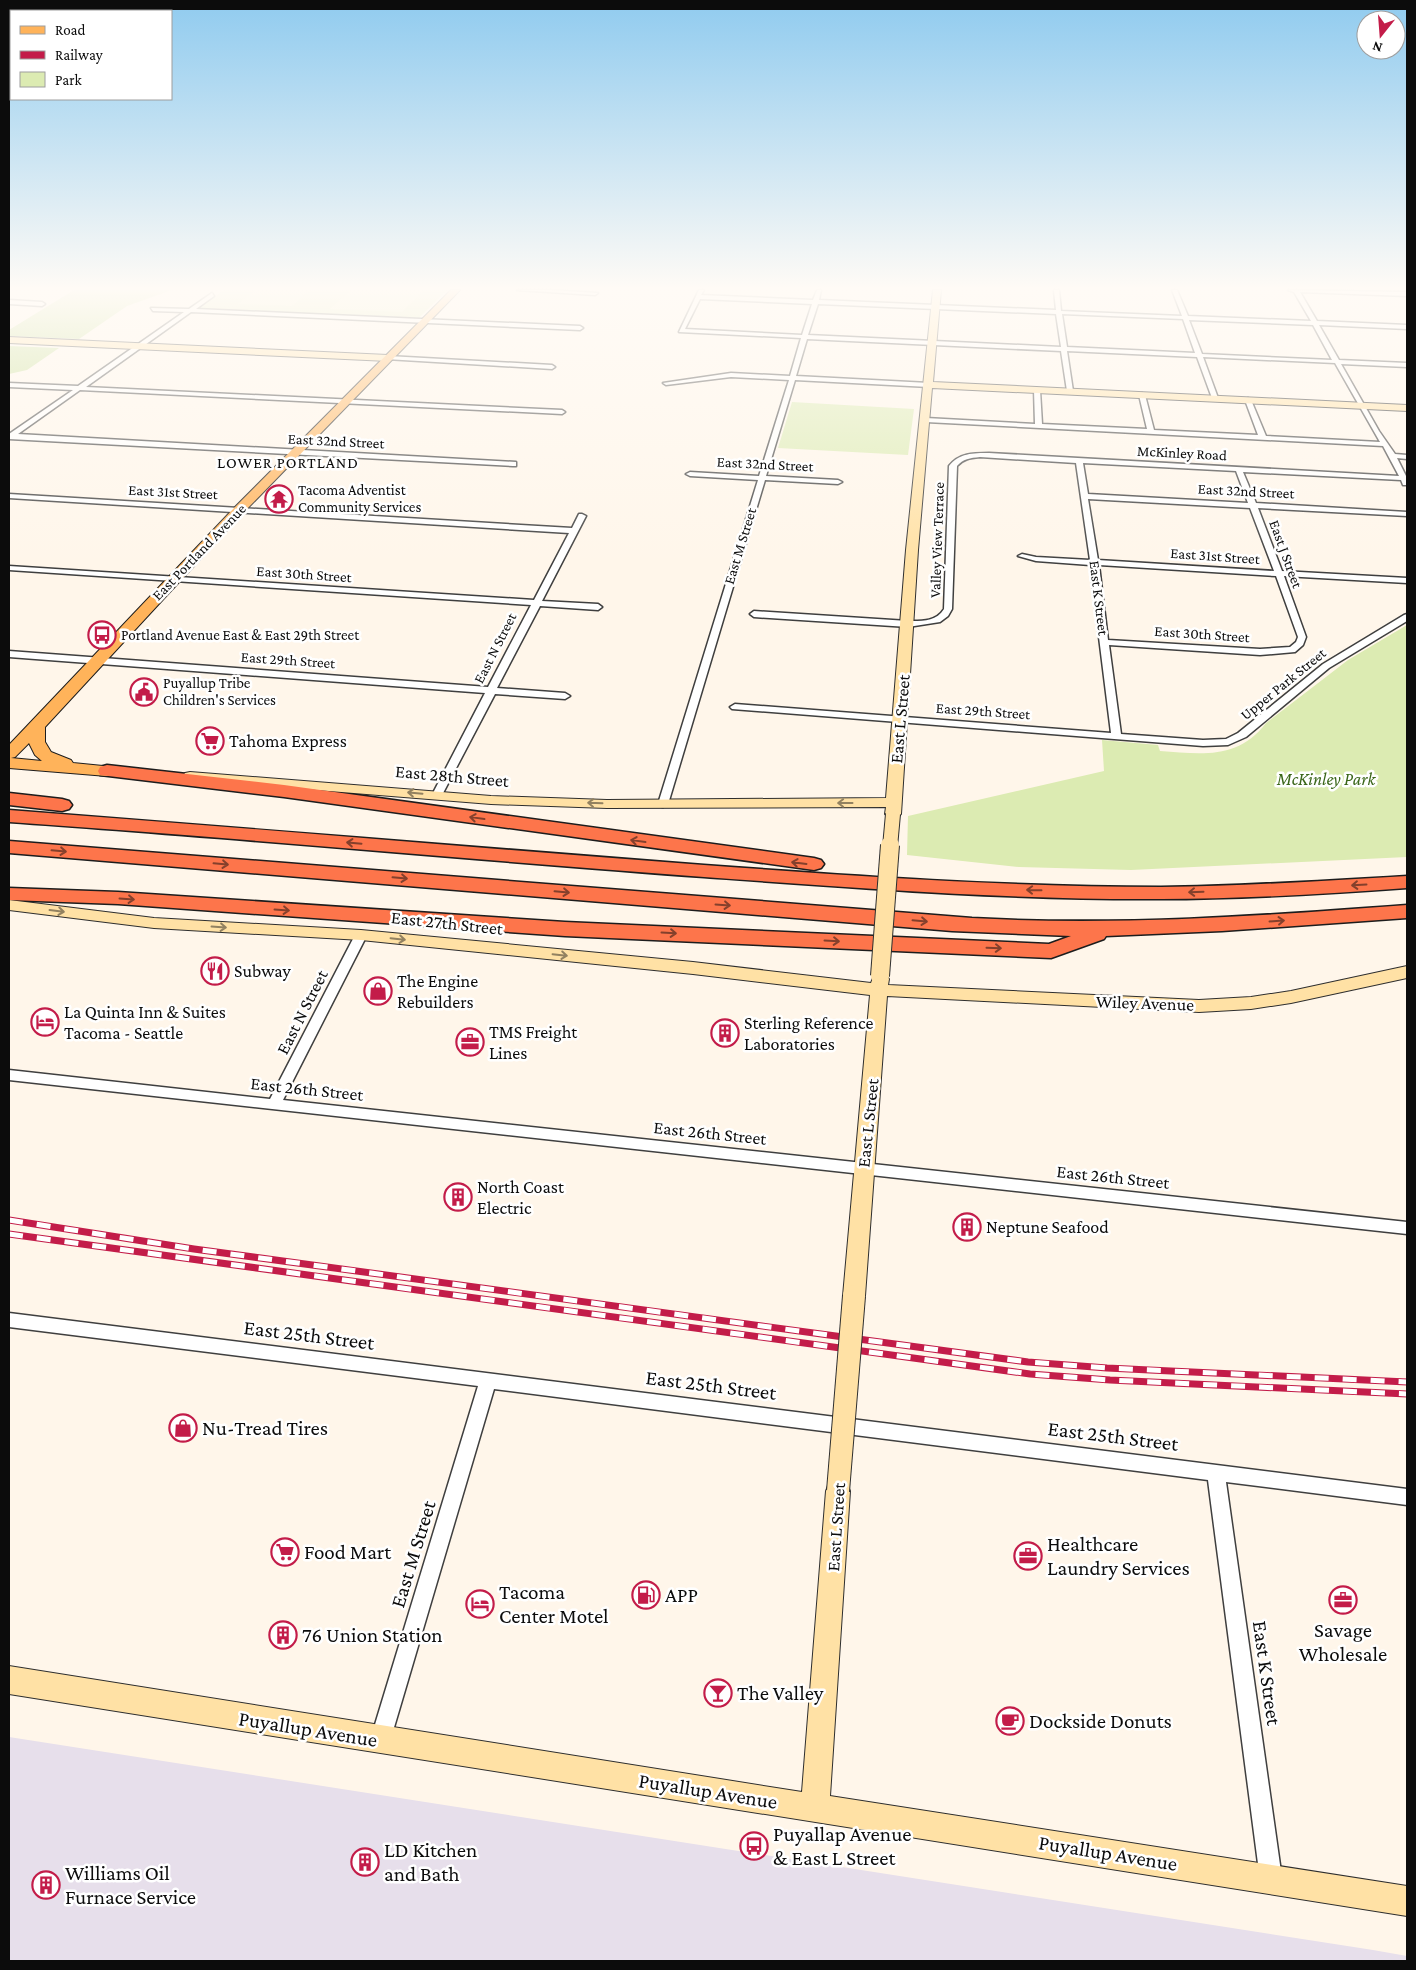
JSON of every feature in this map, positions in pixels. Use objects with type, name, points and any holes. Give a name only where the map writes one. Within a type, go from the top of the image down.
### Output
[{"type":"highway","points":[[107,771],[281,790],[714,852],[827,866],[898,885]]},
{"type":"highway","points":[[9,799],[155,814],[248,833]]},
{"type":"highway","points":[[17,817],[248,833],[463,853],[898,885],[1162,893],[1310,888],[1407,882]]},
{"type":"highway","points":[[10,847],[952,924],[1030,928],[1111,929],[1228,925],[1407,912]]},
{"type":"highway","points":[[9,894],[118,898],[565,929],[1051,951],[1111,929]]},
{"type":"main road","name":"East Portland Avenue","points":[[9,754],[239,510],[365,382]]},
{"type":"main road","points":[[9,739],[37,726]]},
{"type":"main road","points":[[37,726],[35,742],[42,754],[52,760],[86,769]]},
{"type":"main road","name":"East 28th Street","points":[[9,763],[107,771]]},
{"type":"street","points":[[10,437],[88,382]]},
{"type":"street","points":[[666,383],[676,382]]},
{"type":"street","name":"East M Street","points":[[663,804],[760,478],[791,382]]},
{"type":"street","points":[[869,382],[1407,408]]},
{"type":"street","name":"East L Street","points":[[815,1807],[863,1168],[901,720],[912,550],[929,382]]},
{"type":"street","points":[[1069,382],[1070,391]]},
{"type":"street","points":[[1208,382],[1215,398]]},
{"type":"street","points":[[1349,382],[1393,456],[1405,482]]},
{"type":"street","points":[[9,385],[562,412]]},
{"type":"street","points":[[1037,390],[1039,426]]},
{"type":"street","points":[[1142,395],[1151,432]]},
{"type":"street","points":[[1248,400],[1263,438]]},
{"type":"street","points":[[926,420],[1385,444]]},
{"type":"street","name":"East 32nd Street","points":[[10,437],[513,464]]},
{"type":"street","name":"McKinley Road","points":[[960,459],[978,456],[1079,461],[1405,482]]},
{"type":"street","points":[[1393,456],[1407,457]]},
{"type":"street","name":"Valley View Terrace","points":[[908,624],[932,622],[943,617],[947,612],[953,466],[960,459]]},
{"type":"street","name":"East K Street","points":[[1079,461],[1116,736]]},
{"type":"street","name":"East J Street","points":[[1239,470],[1254,505],[1302,637],[1296,647]]},
{"type":"street","name":"East 32nd Street","points":[[690,474],[838,482]]},
{"type":"street","name":"East 31st Street","points":[[9,496],[574,530]]},
{"type":"street","name":"East 32nd Street","points":[[1084,496],[1407,514]]},
{"type":"street","name":"East N Street","points":[[437,796],[582,516]]},
{"type":"street","name":"East 31st Street","points":[[1022,556],[1036,559],[1407,581]]},
{"type":"street","name":"East 30th Street","points":[[9,568],[598,607]]},
{"type":"street","points":[[754,614],[908,624]]},
{"type":"street","name":"Upper Park Street","points":[[1228,742],[1253,728],[1326,666],[1407,617]]},
{"type":"street","name":"East 30th Street","points":[[1104,642],[1260,652],[1282,652],[1296,647]]},
{"type":"street","name":"East 29th Street","points":[[9,654],[565,696]]},
{"type":"street","name":"East 29th Street","points":[[735,707],[1203,743],[1228,742]]},
{"type":"street","name":"East 28th Street","points":[[107,771],[216,777],[491,800],[893,808]]},
{"type":"street","name":"East 27th Street","points":[[9,905],[154,923],[361,935],[693,968],[880,983]]},
{"type":"street","name":"East N Street","points":[[274,1104],[361,935]]},
{"type":"street","name":"Wiley Avenue","points":[[880,983],[1199,1006],[1251,1003],[1291,997],[1407,972]]},
{"type":"street","name":"East 26th Street","points":[[9,1075],[1407,1228]]},
{"type":"street","name":"East 25th Street","points":[[9,1320],[1407,1497]]},
{"type":"street","name":"East M Street","points":[[380,1742],[488,1380]]},
{"type":"street","name":"East K Street","points":[[1216,1472],[1271,1879]]},
{"type":"street","name":"Puyallup Avenue","points":[[9,1680],[380,1742],[815,1807],[1407,1901]]},
{"type":"shaded area","points":[[9,1737],[1373,1950],[1407,1956],[1407,1961],[9,1961]]},
{"type":"green space","points":[[792,402],[914,409],[908,455],[778,448]]},
{"type":"green space","name":"McKinley Park","points":[[1407,625],[1407,857],[1131,870],[1019,867],[907,855],[908,816],[1104,771],[1102,740],[1158,745],[1160,751],[1204,753],[1231,749],[1255,735],[1266,723],[1348,660]]},
{"type":"railway","points":[[9,1220],[194,1249],[1028,1362],[1107,1368],[1407,1382]]},
{"type":"railway","points":[[9,1234],[1030,1374],[1110,1380],[1407,1394]]},
{"type":"place","name":"Tacoma Adventist Community Services","points":[[279,499]]},
{"type":"place","name":"Portland Avenue East & East 29th Street","points":[[102,635]]},
{"type":"place","name":"Puyallup Tribe Children's Services","points":[[144,692]]},
{"type":"place","name":"Tahoma Express","points":[[210,741]]},
{"type":"place","name":"Subway","points":[[215,971]]},
{"type":"place","name":"The Engine Rebuilders","points":[[378,991]]},
{"type":"place","name":"La Quinta Inn & Suites Tacoma - Seattle","points":[[45,1022]]},
{"type":"place","name":"Sterling Reference Laboratories","points":[[725,1033]]},
{"type":"place","name":"TMS Freight Lines","points":[[470,1042]]},
{"type":"place","name":"North Coast Electric","points":[[458,1197]]},
{"type":"place","name":"Neptune Seafood","points":[[967,1227]]},
{"type":"place","name":"Nu-Tread Tires","points":[[183,1428]]},
{"type":"place","name":"Food Mart","points":[[285,1552]]},
{"type":"place","name":"Healthcare Laundry Services","points":[[1028,1556]]},
{"type":"place","name":"APP","points":[[646,1595]]},
{"type":"place","name":"Savage Wholesale","points":[[1343,1600]]},
{"type":"place","name":"Tacoma Center Motel","points":[[480,1604]]},
{"type":"place","name":"76 Union Station","points":[[283,1635]]},
{"type":"place","name":"The Valley","points":[[718,1693]]},
{"type":"place","name":"Dockside Donuts","points":[[1010,1721]]},
{"type":"place","name":"Puyallap Avenue & East L Street","points":[[754,1846]]},
{"type":"place","name":"LD Kitchen and Bath","points":[[365,1862]]},
{"type":"place","name":"Williams Oil Furnace Service","points":[[46,1885]]},
{"type":"district","name":"LOWER PORTLAND","points":[[288,462]]}]
